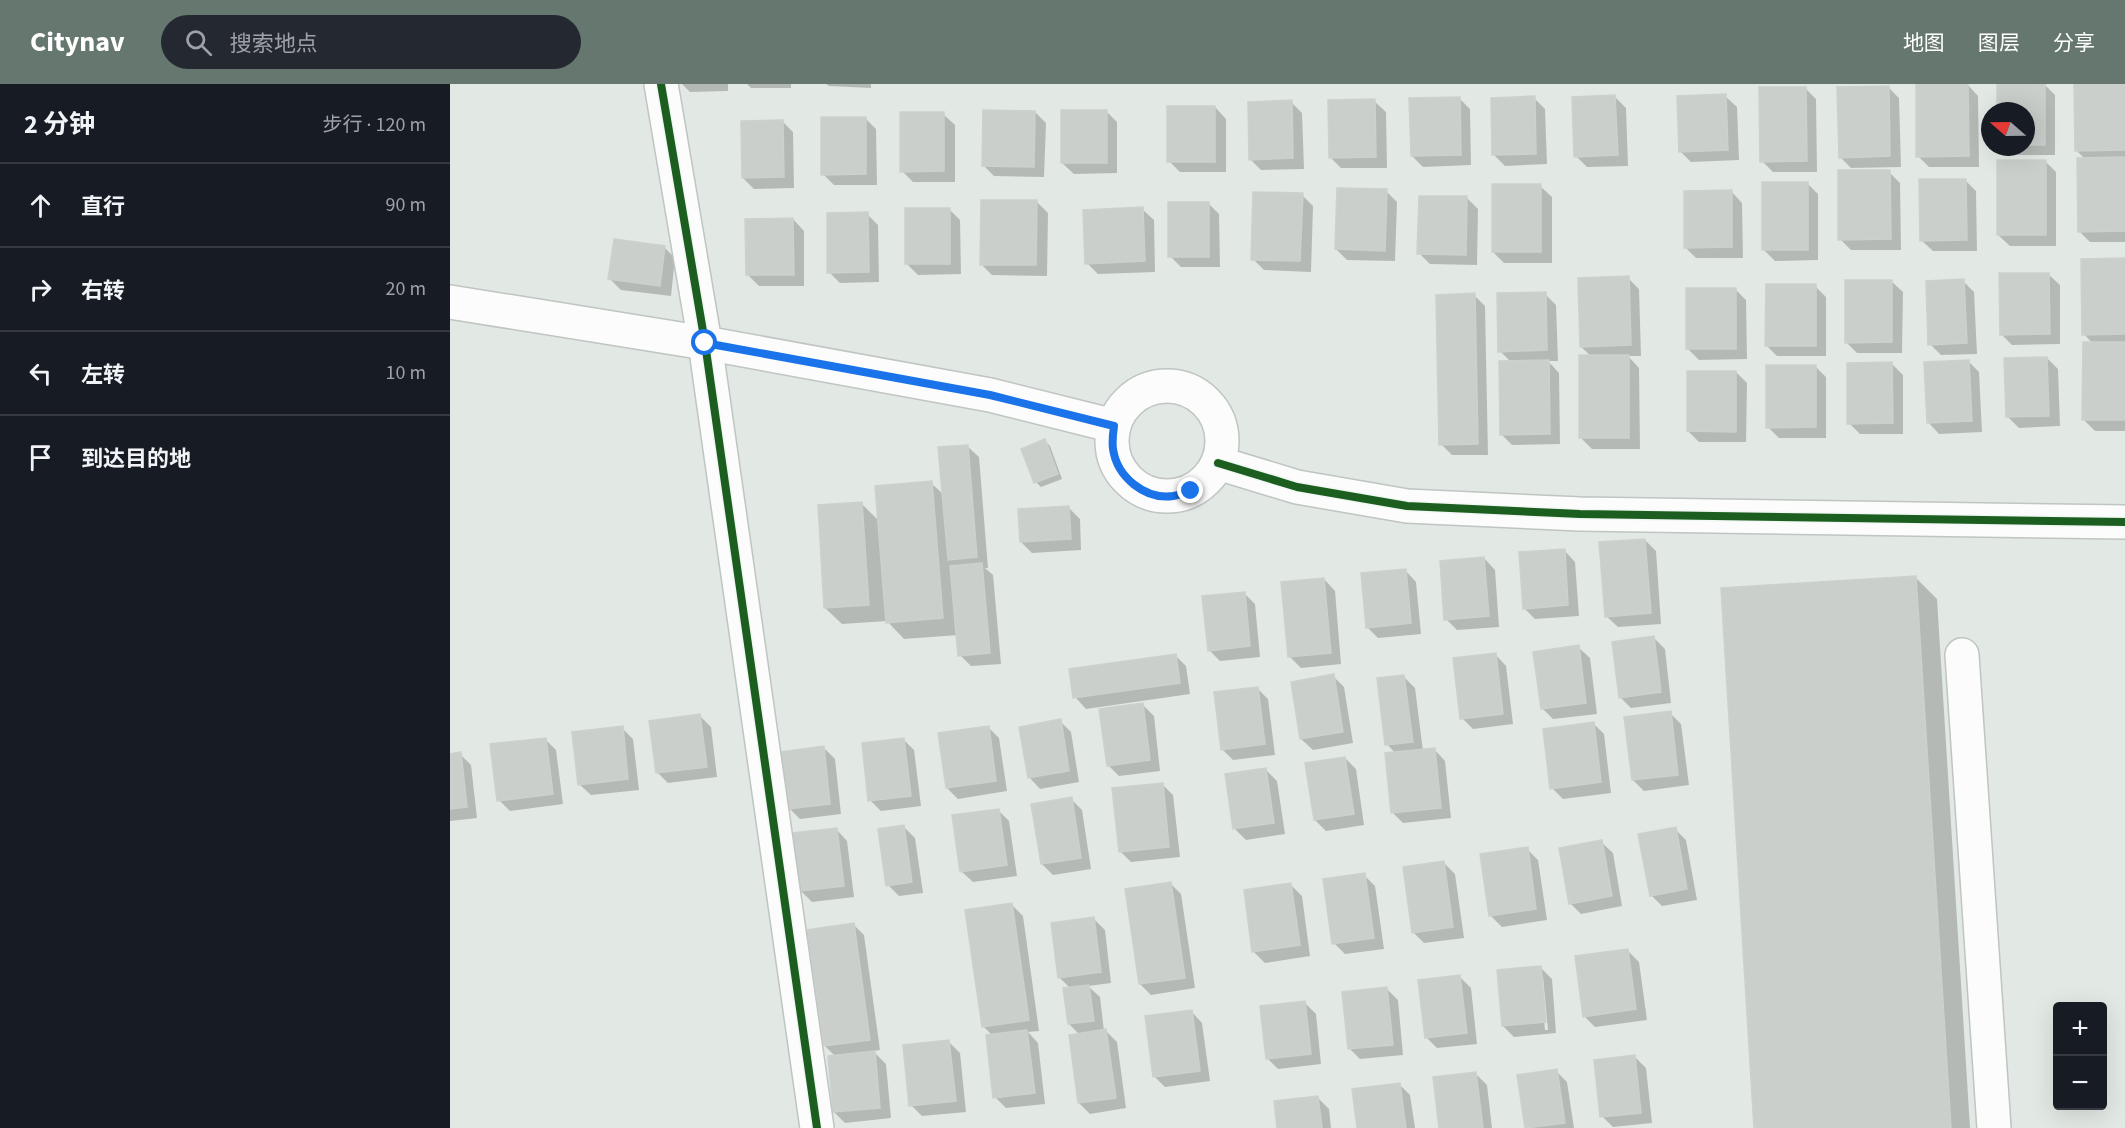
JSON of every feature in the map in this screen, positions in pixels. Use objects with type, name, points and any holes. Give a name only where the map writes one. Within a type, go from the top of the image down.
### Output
[{"type":"street","points":[[661,84],[705,343],[817,1128]]},
{"type":"street","points":[[450,302],[705,343],[990,395],[1114,426]]},
{"type":"street","points":[[1167,386],[1190,391],[1207,403],[1219,421],[1222,442],[1218,463],[1207,480],[1191,491],[1172,496],[1152,495],[1135,486],[1121,472],[1113,450],[1114,426],[1125,405],[1144,391],[1167,386]]},
{"type":"street","points":[[1218,463],[1297,487],[1407,506],[1580,514],[2125,522]]},
{"type":"street","points":[[1962,655],[1994,1128]]},
{"type":"building","points":[[1916,84],[1968,84],[1969,156],[1916,157]]},
{"type":"building","points":[[1997,84],[2045,84],[2045,145],[2035,145],[2035,102],[1997,102]]},
{"type":"building","points":[[2074,84],[2125,84],[2125,150],[2075,151]]},
{"type":"building","points":[[1889,86],[1890,156],[1839,158],[1837,87]]},
{"type":"building","points":[[1759,87],[1806,87],[1807,161],[1760,162]]},
{"type":"building","points":[[1726,94],[1728,150],[1679,152],[1677,96]]},
{"type":"building","points":[[1615,95],[1618,155],[1574,157],[1572,97]]},
{"type":"building","points":[[1535,96],[1536,154],[1492,155],[1491,98]]},
{"type":"building","points":[[1460,97],[1461,155],[1411,156],[1409,98]]},
{"type":"building","points":[[1375,99],[1376,157],[1329,158],[1328,100]]},
{"type":"building","points":[[1292,100],[1293,158],[1249,160],[1248,102]]},
{"type":"building","points":[[1167,106],[1215,106],[1215,162],[1167,162]]},
{"type":"building","points":[[983,110],[1035,111],[1034,167],[982,166]]},
{"type":"building","points":[[1061,110],[1107,110],[1107,163],[1061,163]]},
{"type":"building","points":[[900,112],[944,112],[944,171],[900,172]]},
{"type":"building","points":[[821,117],[866,117],[866,174],[821,175]]},
{"type":"building","points":[[783,120],[784,177],[742,178],[741,121]]},
{"type":"building","points":[[2125,157],[2125,231],[2078,232],[2077,158]]},
{"type":"building","points":[[1997,160],[2046,160],[2046,235],[1997,235]]},
{"type":"building","points":[[1838,170],[1890,170],[1891,239],[1838,240]]},
{"type":"building","points":[[1919,179],[1966,179],[1967,240],[1920,241]]},
{"type":"building","points":[[1762,182],[1808,182],[1808,250],[1762,250]]},
{"type":"building","points":[[1492,184],[1541,184],[1541,252],[1492,252]]},
{"type":"building","points":[[1337,188],[1387,189],[1385,251],[1335,249]]},
{"type":"building","points":[[1732,190],[1732,247],[1684,248],[1684,191]]},
{"type":"building","points":[[1253,192],[1303,193],[1300,261],[1251,260]]},
{"type":"building","points":[[1419,196],[1467,196],[1466,255],[1417,254]]},
{"type":"building","points":[[981,200],[1037,200],[1036,265],[980,265]]},
{"type":"building","points":[[1168,202],[1209,202],[1209,257],[1168,257]]},
{"type":"building","points":[[1143,207],[1145,261],[1085,264],[1083,210]]},
{"type":"building","points":[[905,208],[950,208],[950,264],[905,264]]},
{"type":"building","points":[[868,212],[869,272],[827,273],[827,213]]},
{"type":"building","points":[[793,218],[794,275],[746,275],[745,219]]},
{"type":"building","points":[[614,239],[665,246],[660,286],[608,279]]},
{"type":"building","points":[[2125,258],[2125,334],[2082,335],[2081,259]]},
{"type":"building","points":[[1999,273],[2049,273],[2050,334],[2000,335]]},
{"type":"building","points":[[1629,276],[1631,345],[1580,347],[1578,278]]},
{"type":"building","points":[[1964,279],[1967,343],[1928,345],[1926,281]]},
{"type":"building","points":[[1845,280],[1892,280],[1892,342],[1845,343]]},
{"type":"building","points":[[1766,284],[1816,284],[1816,346],[1765,346]]},
{"type":"building","points":[[1686,288],[1736,288],[1736,349],[1686,349]]},
{"type":"building","points":[[1546,292],[1547,350],[1498,352],[1497,293]]},
{"type":"building","points":[[1475,293],[1478,444],[1439,445],[1436,295]]},
{"type":"building","points":[[2083,342],[2125,342],[2125,420],[2082,420]]},
{"type":"building","points":[[1579,355],[1629,355],[1629,438],[1579,438]]},
{"type":"building","points":[[2047,357],[2049,416],[2006,417],[2004,358]]},
{"type":"building","points":[[1549,360],[1550,434],[1500,435],[1499,361]]},
{"type":"building","points":[[1969,360],[1972,421],[1927,423],[1924,362]]},
{"type":"building","points":[[1892,362],[1893,423],[1847,424],[1847,363]]},
{"type":"building","points":[[1766,365],[1816,365],[1816,427],[1766,428]]},
{"type":"building","points":[[1687,371],[1736,371],[1736,432],[1687,431]]},
{"type":"building","points":[[1045,439],[1058,474],[1034,483],[1021,449]]},
{"type":"building","points":[[968,445],[977,557],[948,560],[938,447]]},
{"type":"building","points":[[932,481],[943,618],[886,623],[875,486]]},
{"type":"building","points":[[862,502],[869,605],[824,608],[818,505]]},
{"type":"building","points":[[1069,506],[1071,539],[1020,542],[1018,509]]},
{"type":"building","points":[[1645,539],[1651,613],[1605,617],[1599,542]]},
{"type":"building","points":[[1565,549],[1568,605],[1523,609],[1519,552]]},
{"type":"building","points":[[1484,557],[1489,616],[1444,620],[1440,561]]},
{"type":"building","points":[[982,563],[990,653],[958,656],[950,566]]},
{"type":"building","points":[[1406,569],[1411,623],[1366,628],[1361,573]]},
{"type":"building","points":[[1916,576],[1951,1128],[1754,1128],[1721,588]]},
{"type":"building","points":[[1324,578],[1331,653],[1288,657],[1281,582]]},
{"type":"building","points":[[1245,592],[1250,646],[1208,651],[1202,596]]},
{"type":"building","points":[[1654,636],[1661,692],[1619,698],[1612,642]]},
{"type":"building","points":[[1579,645],[1586,703],[1541,709],[1533,652]]},
{"type":"building","points":[[1496,653],[1503,714],[1460,719],[1453,658]]},
{"type":"building","points":[[1176,654],[1180,683],[1073,698],[1069,669]]},
{"type":"building","points":[[1334,674],[1343,732],[1300,739],[1291,682]]},
{"type":"building","points":[[1404,675],[1413,742],[1385,745],[1377,678]]},
{"type":"building","points":[[1258,687],[1265,744],[1221,750],[1214,692]]},
{"type":"building","points":[[1143,703],[1150,760],[1107,766],[1099,709]]},
{"type":"building","points":[[1671,711],[1678,775],[1632,780],[1624,717]]},
{"type":"building","points":[[700,714],[707,767],[656,773],[649,721]]},
{"type":"building","points":[[1061,719],[1069,771],[1028,778],[1019,727]]},
{"type":"building","points":[[1594,722],[1601,782],[1550,789],[1543,729]]},
{"type":"building","points":[[623,726],[628,779],[578,785],[572,732]]},
{"type":"building","points":[[989,726],[996,781],[946,788],[938,733]]},
{"type":"building","points":[[546,738],[553,794],[497,801],[490,744]]},
{"type":"building","points":[[904,738],[911,796],[868,801],[862,743]]},
{"type":"building","points":[[824,746],[830,804],[788,809],[781,752]]},
{"type":"building","points":[[1435,748],[1441,808],[1391,813],[1385,753]]},
{"type":"building","points":[[461,752],[467,807],[450,809],[450,754]]},
{"type":"building","points":[[1345,757],[1354,814],[1314,820],[1305,763]]},
{"type":"building","points":[[1266,768],[1274,823],[1233,829],[1225,774]]},
{"type":"building","points":[[1163,783],[1169,847],[1119,852],[1112,788]]},
{"type":"building","points":[[1072,797],[1081,858],[1041,864],[1031,804]]},
{"type":"building","points":[[999,809],[1007,865],[960,872],[952,815]]},
{"type":"building","points":[[904,825],[912,882],[886,886],[878,829]]},
{"type":"building","points":[[1676,827],[1687,889],[1650,896],[1638,834]]},
{"type":"building","points":[[837,828],[844,886],[800,891],[793,833]]},
{"type":"building","points":[[1602,840],[1612,896],[1569,904],[1559,848]]},
{"type":"building","points":[[1528,847],[1536,909],[1489,916],[1480,854]]},
{"type":"building","points":[[1444,861],[1453,927],[1412,933],[1403,867]]},
{"type":"building","points":[[1365,873],[1374,938],[1332,944],[1323,879]]},
{"type":"building","points":[[1171,882],[1185,978],[1139,984],[1125,889]]},
{"type":"building","points":[[1291,883],[1300,945],[1252,952],[1244,890]]},
{"type":"building","points":[[1012,903],[1029,1020],[982,1027],[965,910]]},
{"type":"building","points":[[1094,917],[1101,972],[1058,978],[1051,923]]},
{"type":"building","points":[[854,923],[870,1040],[824,1046],[807,930]]},
{"type":"building","points":[[1628,949],[1636,1009],[1583,1017],[1575,956]]},
{"type":"building","points":[[1541,966],[1546,1022],[1502,1026],[1497,970]]},
{"type":"building","points":[[1460,975],[1467,1033],[1425,1038],[1418,980]]},
{"type":"building","points":[[1089,985],[1094,1021],[1068,1024],[1063,988]]},
{"type":"building","points":[[1387,987],[1393,1045],[1348,1049],[1342,992]]},
{"type":"building","points":[[1305,1001],[1311,1054],[1266,1059],[1260,1006]]},
{"type":"building","points":[[1192,1010],[1200,1071],[1153,1077],[1145,1016]]},
{"type":"building","points":[[1106,1029],[1116,1098],[1078,1103],[1069,1035]]},
{"type":"building","points":[[1027,1030],[1035,1093],[993,1098],[986,1035]]},
{"type":"building","points":[[949,1040],[956,1101],[909,1106],[903,1045]]},
{"type":"building","points":[[875,1051],[880,1108],[833,1112],[828,1056]]},
{"type":"building","points":[[1635,1055],[1641,1113],[1600,1117],[1594,1060]]},
{"type":"building","points":[[1557,1069],[1565,1123],[1525,1128],[1517,1075]]},
{"type":"building","points":[[1476,1072],[1483,1128],[1439,1128],[1433,1077]]},
{"type":"building","points":[[1400,1083],[1406,1128],[1357,1128],[1352,1089]]},
{"type":"building","points":[[1318,1096],[1322,1128],[1277,1128],[1274,1101]]},
{"type":"cycle path","points":[[661,84],[705,343],[817,1128]]},
{"type":"cycle path","points":[[1218,463],[1297,487],[1407,506],[1580,514],[2125,522]]},
{"type":"route","points":[[705,343],[990,395],[1114,426],[1113,450],[1121,472],[1135,486],[1152,495],[1172,496],[1191,491]]}]
